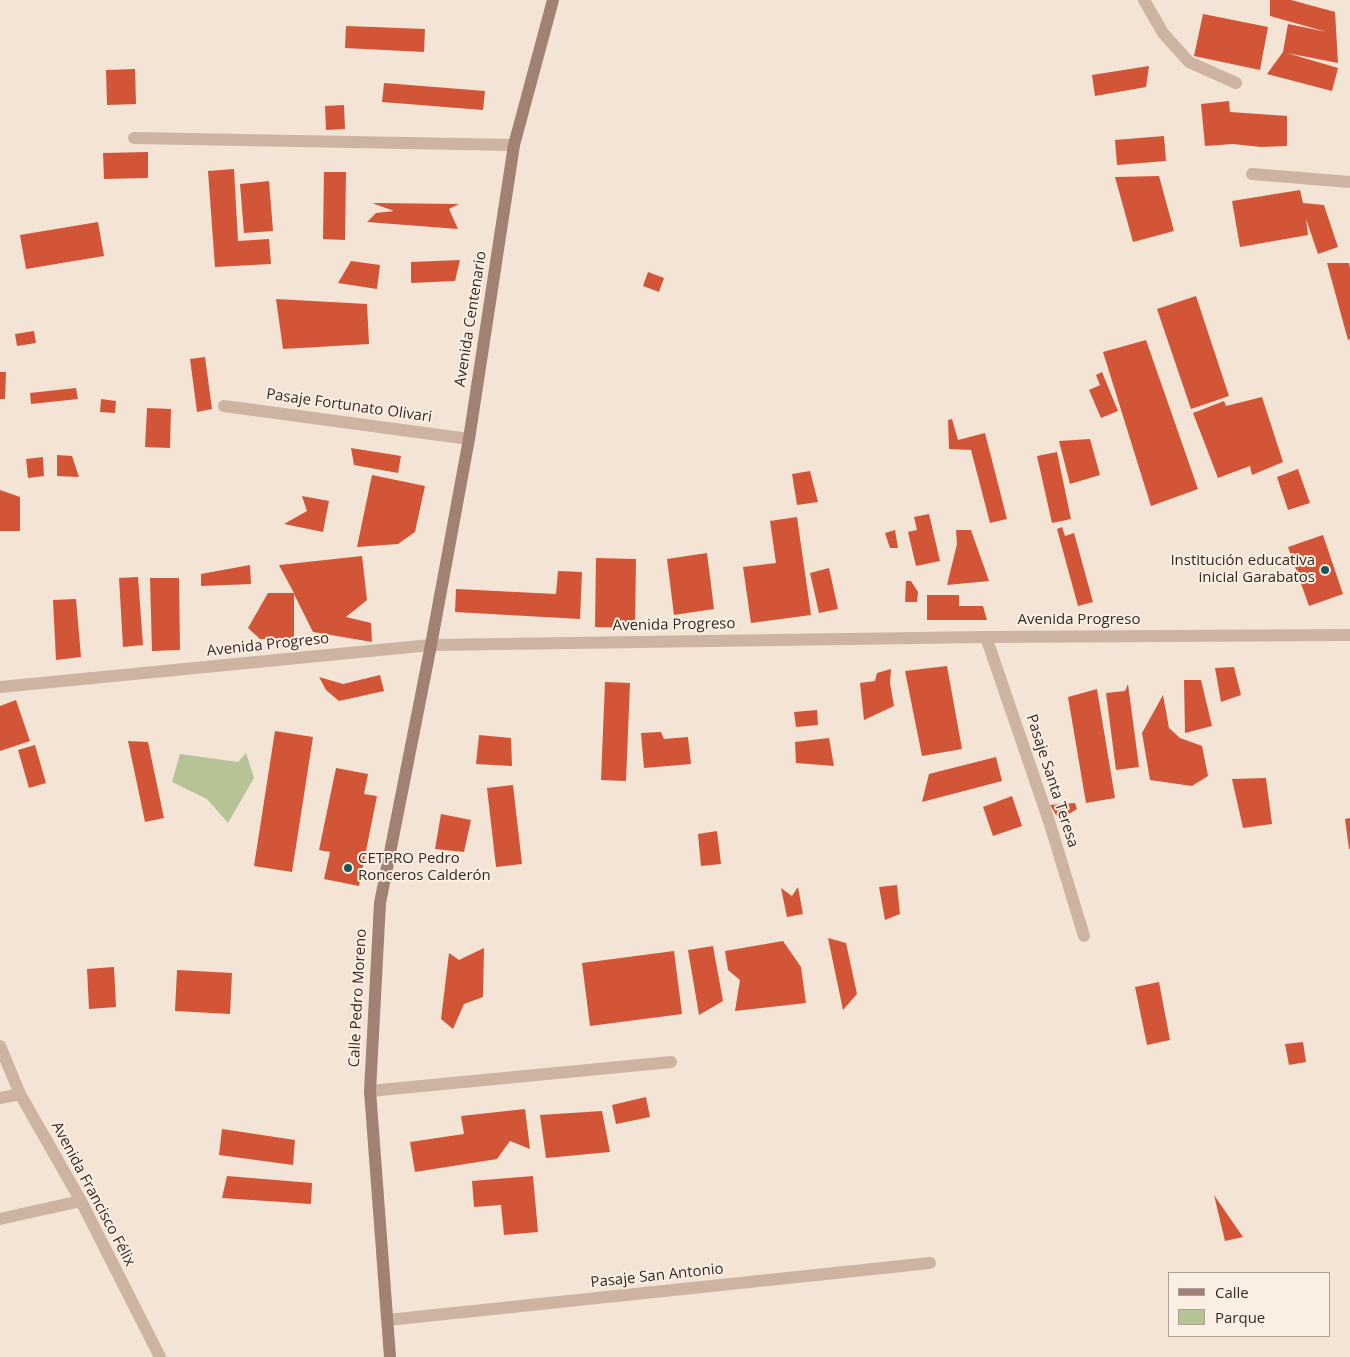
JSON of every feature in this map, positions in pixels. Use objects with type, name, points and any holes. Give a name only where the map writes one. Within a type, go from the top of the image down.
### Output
[{"type":"main road","name":"Avenida Centenario","points":[[431,645],[469,439],[514,145],[553,0]]},
{"type":"main road","name":"Calle Pedro Moreno","points":[[390,1357],[370,1091],[380,903],[431,645]]},
{"type":"street","points":[[1144,0],[1163,33],[1188,62],[1236,83]]},
{"type":"street","points":[[134,138],[514,145]]},
{"type":"street","points":[[1252,174],[1350,182]]},
{"type":"street","name":"Pasaje Fortunato Olivari","points":[[224,406],[469,439]]},
{"type":"street","name":"Avenida Progreso","points":[[0,688],[431,645],[986,637],[1350,635]]},
{"type":"street","name":"Pasaje Santa Teresa","points":[[986,637],[1049,821],[1084,936]]},
{"type":"street","name":"Avenida Francisco Félix","points":[[0,1046],[20,1094],[81,1200],[160,1357]]},
{"type":"street","points":[[370,1091],[671,1062]]},
{"type":"street","points":[[0,1098],[20,1094]]},
{"type":"street","points":[[0,1219],[81,1200]]},
{"type":"street","name":"Pasaje San Antonio","points":[[388,1320],[930,1263]]},
{"type":"green space","points":[[246,753],[254,778],[228,823],[207,799],[172,782],[180,754],[238,762]]},
{"type":"building","points":[[1270,0],[1291,0],[1335,12],[1338,63],[1287,53],[1338,68],[1332,91],[1267,74],[1283,52],[1288,24],[1327,32],[1270,16]]},
{"type":"building","points":[[1203,14],[1268,27],[1260,70],[1194,56]]},
{"type":"building","points":[[346,26],[425,29],[424,52],[345,48]]},
{"type":"building","points":[[1149,66],[1146,87],[1095,96],[1092,75]]},
{"type":"building","points":[[135,69],[136,104],[107,105],[106,70]]},
{"type":"building","points":[[384,83],[485,91],[483,110],[382,102]]},
{"type":"building","points":[[1229,101],[1230,112],[1287,116],[1287,146],[1261,147],[1233,144],[1205,146],[1201,104]]},
{"type":"building","points":[[344,105],[345,129],[326,130],[325,106]]},
{"type":"building","points":[[1164,136],[1166,161],[1117,165],[1115,140]]},
{"type":"building","points":[[148,152],[148,178],[104,179],[103,153]]},
{"type":"building","points":[[234,169],[238,241],[269,239],[271,264],[215,267],[208,171]]},
{"type":"building","points":[[324,172],[346,172],[345,240],[323,239]]},
{"type":"building","points":[[1159,176],[1174,231],[1133,242],[1115,177]]},
{"type":"building","points":[[269,181],[273,231],[244,233],[240,184]]},
{"type":"building","points":[[1300,190],[1303,203],[1324,205],[1338,247],[1318,254],[1306,219],[1308,235],[1240,247],[1232,201]]},
{"type":"building","points":[[372,203],[459,204],[449,209],[458,229],[367,222],[376,213],[394,211]]},
{"type":"building","points":[[98,222],[104,256],[26,269],[20,235]]},
{"type":"building","points":[[460,260],[455,281],[411,283],[411,262]]},
{"type":"building","points":[[351,261],[380,265],[377,289],[338,283]]},
{"type":"building","points":[[1327,263],[1349,263],[1350,339],[1348,340]]},
{"type":"building","points":[[648,272],[664,278],[659,292],[643,286]]},
{"type":"building","points":[[1196,296],[1229,396],[1191,409],[1157,309]]},
{"type":"building","points":[[276,299],[367,304],[369,344],[283,349]]},
{"type":"building","points":[[34,331],[36,343],[17,346],[15,334]]},
{"type":"building","points":[[1146,340],[1198,489],[1151,506],[1103,352]]},
{"type":"building","points":[[205,357],[212,409],[197,412],[190,359]]},
{"type":"building","points":[[0,372],[6,372],[5,399],[0,399]]},
{"type":"building","points":[[1102,372],[1118,411],[1101,418],[1089,390],[1100,385],[1096,375]]},
{"type":"building","points":[[76,388],[78,399],[31,404],[30,393]]},
{"type":"building","points":[[1262,397],[1283,462],[1252,475],[1250,466],[1218,478],[1193,413],[1224,401],[1226,406]]},
{"type":"building","points":[[101,399],[116,401],[115,413],[100,412]]},
{"type":"building","points":[[147,408],[171,409],[170,448],[145,447]]},
{"type":"building","points":[[952,419],[958,440],[985,433],[1007,519],[990,523],[971,450],[949,449],[948,420]]},
{"type":"building","points":[[1090,439],[1100,475],[1070,484],[1059,441]]},
{"type":"building","points":[[351,448],[401,456],[398,473],[354,465]]},
{"type":"building","points":[[1057,452],[1071,519],[1052,523],[1037,456]]},
{"type":"building","points":[[57,455],[72,456],[79,477],[57,476]]},
{"type":"building","points":[[43,457],[44,476],[28,478],[26,459]]},
{"type":"building","points":[[1298,469],[1310,503],[1288,510],[1277,477]]},
{"type":"building","points":[[810,471],[818,502],[797,505],[792,474]]},
{"type":"building","points":[[372,475],[425,486],[415,532],[398,544],[357,547]]},
{"type":"building","points":[[0,490],[20,497],[20,531],[0,531]]},
{"type":"building","points":[[302,496],[329,501],[323,532],[284,524],[307,511]]},
{"type":"building","points":[[929,514],[940,561],[916,566],[908,532],[917,530],[914,517]]},
{"type":"building","points":[[797,517],[811,615],[751,623],[743,567],[776,563],[770,521]]},
{"type":"building","points":[[1062,527],[1065,536],[1074,533],[1093,602],[1078,606],[1057,529]]},
{"type":"building","points":[[895,530],[898,548],[890,548],[885,533]]},
{"type":"building","points":[[956,530],[971,530],[989,581],[947,585],[957,544]]},
{"type":"building","points":[[1323,535],[1343,594],[1309,606],[1288,547]]},
{"type":"building","points":[[707,553],[714,609],[674,615],[667,559]]},
{"type":"building","points":[[362,556],[367,600],[346,617],[371,623],[372,642],[313,632],[294,594],[294,639],[260,639],[248,628],[268,593],[294,593],[279,565]]},
{"type":"building","points":[[596,558],[636,559],[635,628],[595,627]]},
{"type":"building","points":[[250,565],[251,584],[201,586],[201,574]]},
{"type":"building","points":[[829,568],[838,609],[819,613],[810,573]]},
{"type":"building","points":[[558,571],[582,572],[580,619],[455,612],[456,589],[556,594]]},
{"type":"building","points":[[138,577],[143,645],[123,647],[119,578]]},
{"type":"building","points":[[150,578],[179,578],[180,650],[152,651]]},
{"type":"building","points":[[906,581],[911,581],[918,592],[917,602],[905,602]]},
{"type":"building","points":[[927,595],[959,595],[959,606],[983,606],[987,620],[927,620]]},
{"type":"building","points":[[76,599],[81,657],[56,660],[53,600]]},
{"type":"building","points":[[947,666],[962,749],[922,756],[905,671]]},
{"type":"building","points":[[1234,667],[1241,695],[1221,702],[1215,668]]},
{"type":"building","points":[[891,669],[890,683],[894,706],[864,720],[860,683],[875,681],[877,673]]},
{"type":"building","points":[[380,675],[384,691],[339,701],[326,690],[319,677],[343,684]]},
{"type":"building","points":[[1184,680],[1201,680],[1212,726],[1185,733]]},
{"type":"building","points":[[605,682],[630,683],[626,781],[601,780]]},
{"type":"building","points":[[1128,684],[1139,767],[1116,770],[1106,693],[1125,691]]},
{"type":"building","points":[[1097,689],[1115,798],[1086,803],[1068,697]]},
{"type":"building","points":[[1163,695],[1169,728],[1180,738],[1202,746],[1208,776],[1192,786],[1150,780],[1142,733]]},
{"type":"building","points":[[16,700],[30,741],[0,751],[0,706]]},
{"type":"building","points":[[817,710],[818,725],[796,727],[794,712]]},
{"type":"building","points":[[275,731],[313,737],[292,872],[254,866]]},
{"type":"building","points":[[661,732],[664,739],[688,737],[691,764],[644,768],[641,733]]},
{"type":"building","points":[[479,735],[511,738],[512,766],[476,764]]},
{"type":"building","points":[[829,738],[834,766],[796,763],[795,742]]},
{"type":"building","points":[[128,741],[148,742],[164,818],[145,822]]},
{"type":"building","points":[[35,745],[46,783],[29,788],[18,750]]},
{"type":"building","points":[[996,757],[1002,781],[922,802],[929,774]]},
{"type":"building","points":[[336,768],[368,774],[364,794],[377,796],[359,886],[324,879],[330,852],[319,850]]},
{"type":"building","points":[[1266,778],[1272,824],[1243,828],[1232,779]]},
{"type":"building","points":[[513,785],[522,864],[496,867],[487,788]]},
{"type":"building","points":[[1012,796],[1022,826],[993,836],[983,807]]},
{"type":"building","points":[[1075,803],[1077,809],[1059,820],[1050,805]]},
{"type":"building","points":[[441,814],[471,820],[464,852],[435,849]]},
{"type":"building","points":[[1350,818],[1350,849],[1349,849],[1345,819]]},
{"type":"building","points":[[717,831],[721,864],[701,866],[698,834]]},
{"type":"building","points":[[897,885],[900,914],[885,920],[879,887]]},
{"type":"building","points":[[798,887],[803,914],[787,917],[781,888],[792,896]]},
{"type":"building","points":[[828,938],[846,943],[857,994],[843,1010]]},
{"type":"building","points":[[783,941],[801,967],[806,1003],[735,1011],[740,980],[728,970],[725,951]]},
{"type":"building","points":[[713,946],[723,1001],[699,1015],[688,950]]},
{"type":"building","points":[[484,948],[483,997],[464,1004],[453,1029],[441,1019],[449,953],[459,960]]},
{"type":"building","points":[[674,951],[682,1014],[590,1026],[582,963]]},
{"type":"building","points":[[114,967],[116,1007],[89,1009],[87,969]]},
{"type":"building","points":[[177,970],[232,973],[230,1014],[175,1011]]},
{"type":"building","points":[[1159,982],[1170,1040],[1147,1045],[1135,987]]},
{"type":"building","points":[[1303,1042],[1306,1062],[1289,1065],[1285,1044]]},
{"type":"building","points":[[646,1097],[650,1117],[616,1124],[612,1105]]},
{"type":"building","points":[[525,1109],[530,1149],[510,1141],[497,1159],[415,1172],[410,1142],[464,1134],[461,1116]]},
{"type":"building","points":[[602,1111],[610,1152],[546,1158],[540,1115]]},
{"type":"building","points":[[222,1129],[295,1140],[293,1165],[219,1155]]},
{"type":"building","points":[[227,1176],[312,1183],[311,1204],[222,1198]]},
{"type":"building","points":[[533,1176],[538,1232],[504,1235],[501,1205],[474,1207],[472,1181]]},
{"type":"building","points":[[1214,1195],[1243,1237],[1225,1241]]},
{"type":"place","name":"Institución educativa inicial Garabatos","points":[[1325,570]]},
{"type":"place","name":"CETPRO Pedro Ronceros Calderón","points":[[348,868]]}]
